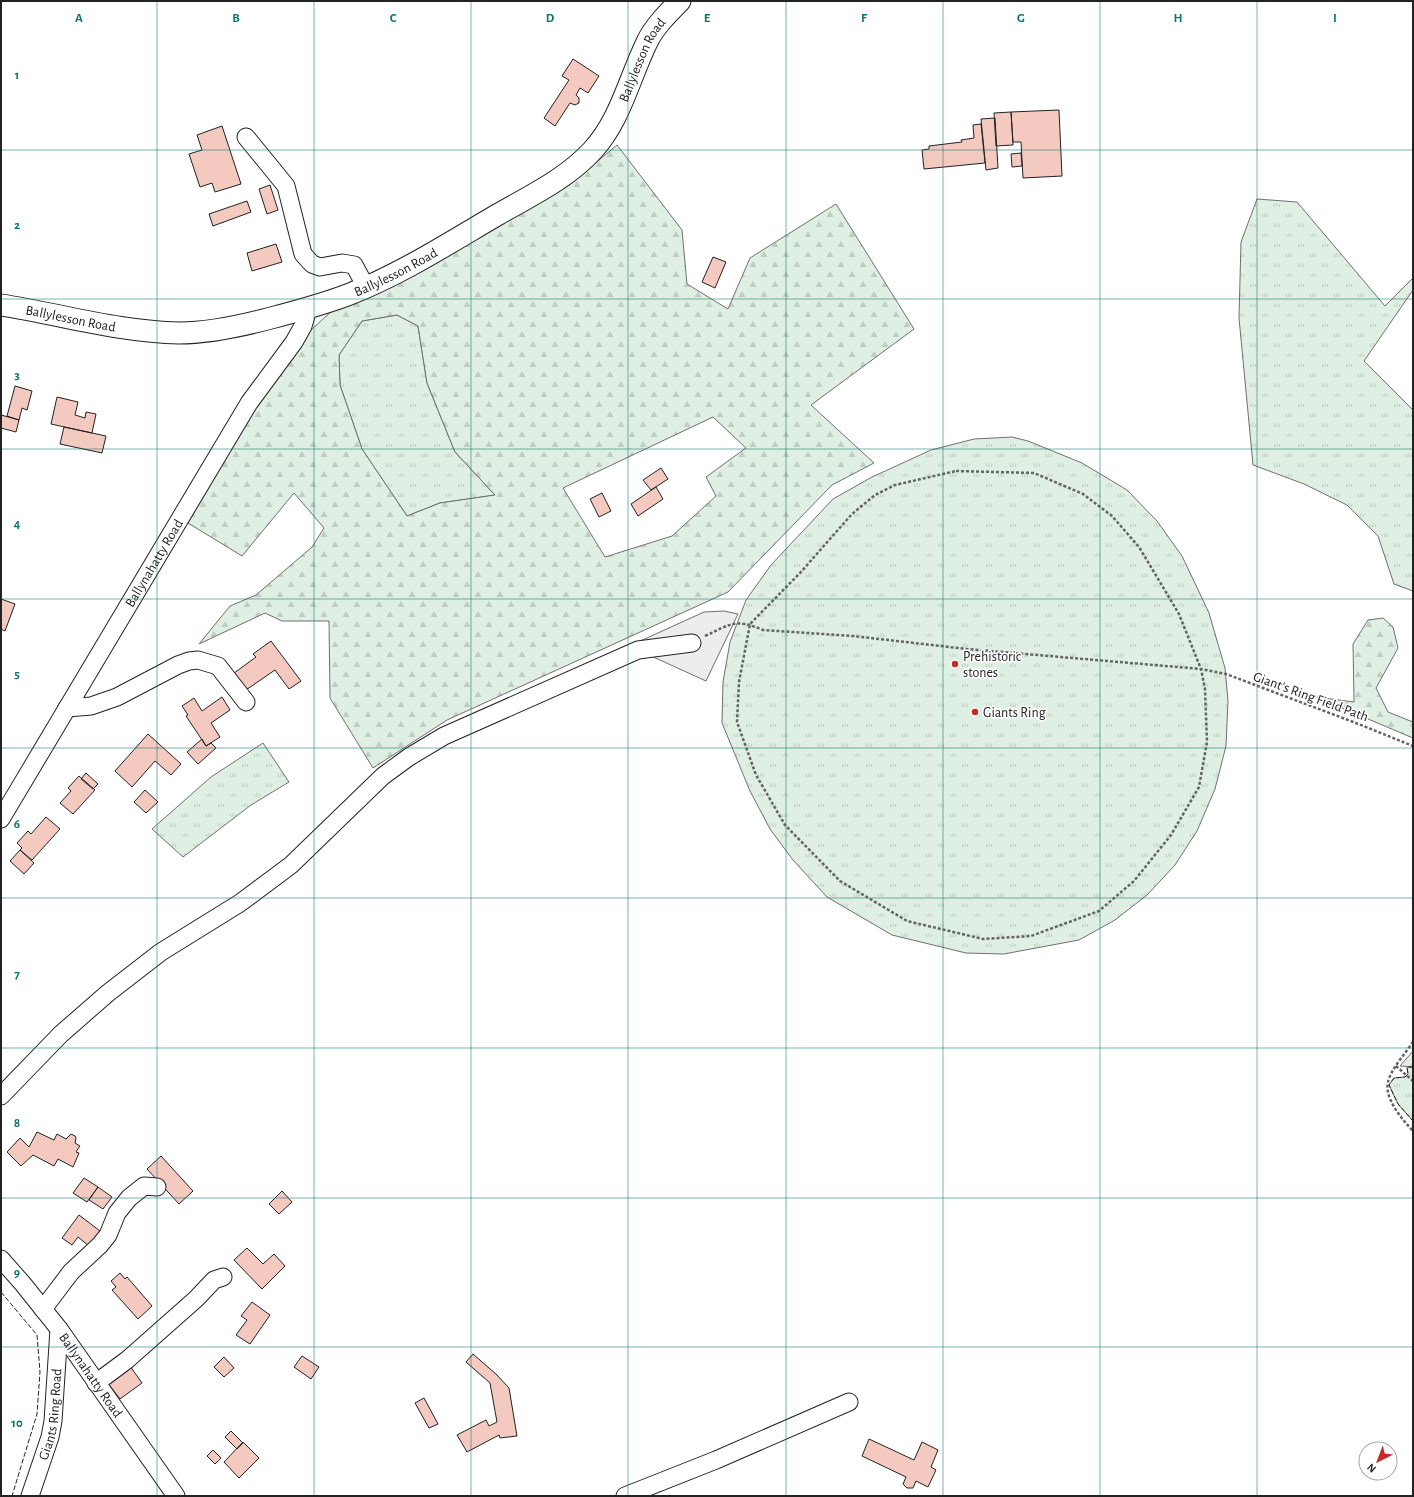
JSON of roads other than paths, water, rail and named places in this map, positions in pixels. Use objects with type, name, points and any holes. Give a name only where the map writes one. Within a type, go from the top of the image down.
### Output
[{"type":"main road","name":"Ballylesson Road","points":[[1,305],[137,330],[180,333],[222,329],[257,322],[306,309],[366,287],[394,274],[550,184],[573,169],[592,151],[610,127],[648,40],[668,13],[680,1]]},
{"type":"street","points":[[246,137],[286,186],[303,254],[312,264],[320,267],[342,263],[354,265],[366,287]]},
{"type":"street","name":"Ballynahatty Road","points":[[1,819],[249,402],[294,342],[303,326],[306,316],[306,309]]},
{"type":"street","points":[[1,1096],[61,1034],[108,993],[161,952],[240,903],[291,865],[383,776],[409,757],[444,736],[638,650],[692,643]]},
{"type":"street","points":[[68,708],[91,706],[117,697],[178,665],[189,661],[198,660],[218,666],[246,702]]},
{"type":"street","points":[[43,1309],[71,1272],[100,1245],[108,1235],[117,1212],[129,1198],[144,1186],[157,1187]]},
{"type":"street","name":"Ballynahatty Road","points":[[1,1259],[23,1284],[58,1329],[176,1496]]},
{"type":"street","points":[[96,1383],[126,1360],[196,1299],[214,1280],[223,1277]]},
{"type":"street","name":"Giants Ring Road","points":[[30,1496],[50,1438],[53,1421],[58,1329]]},
{"type":"street","points":[[625,1496],[716,1460],[849,1402]]},
{"type":"place","name":"Prehistoric stones","points":[[955,664]]},
{"type":"place","name":"Giants Ring","points":[[975,712]]}]
